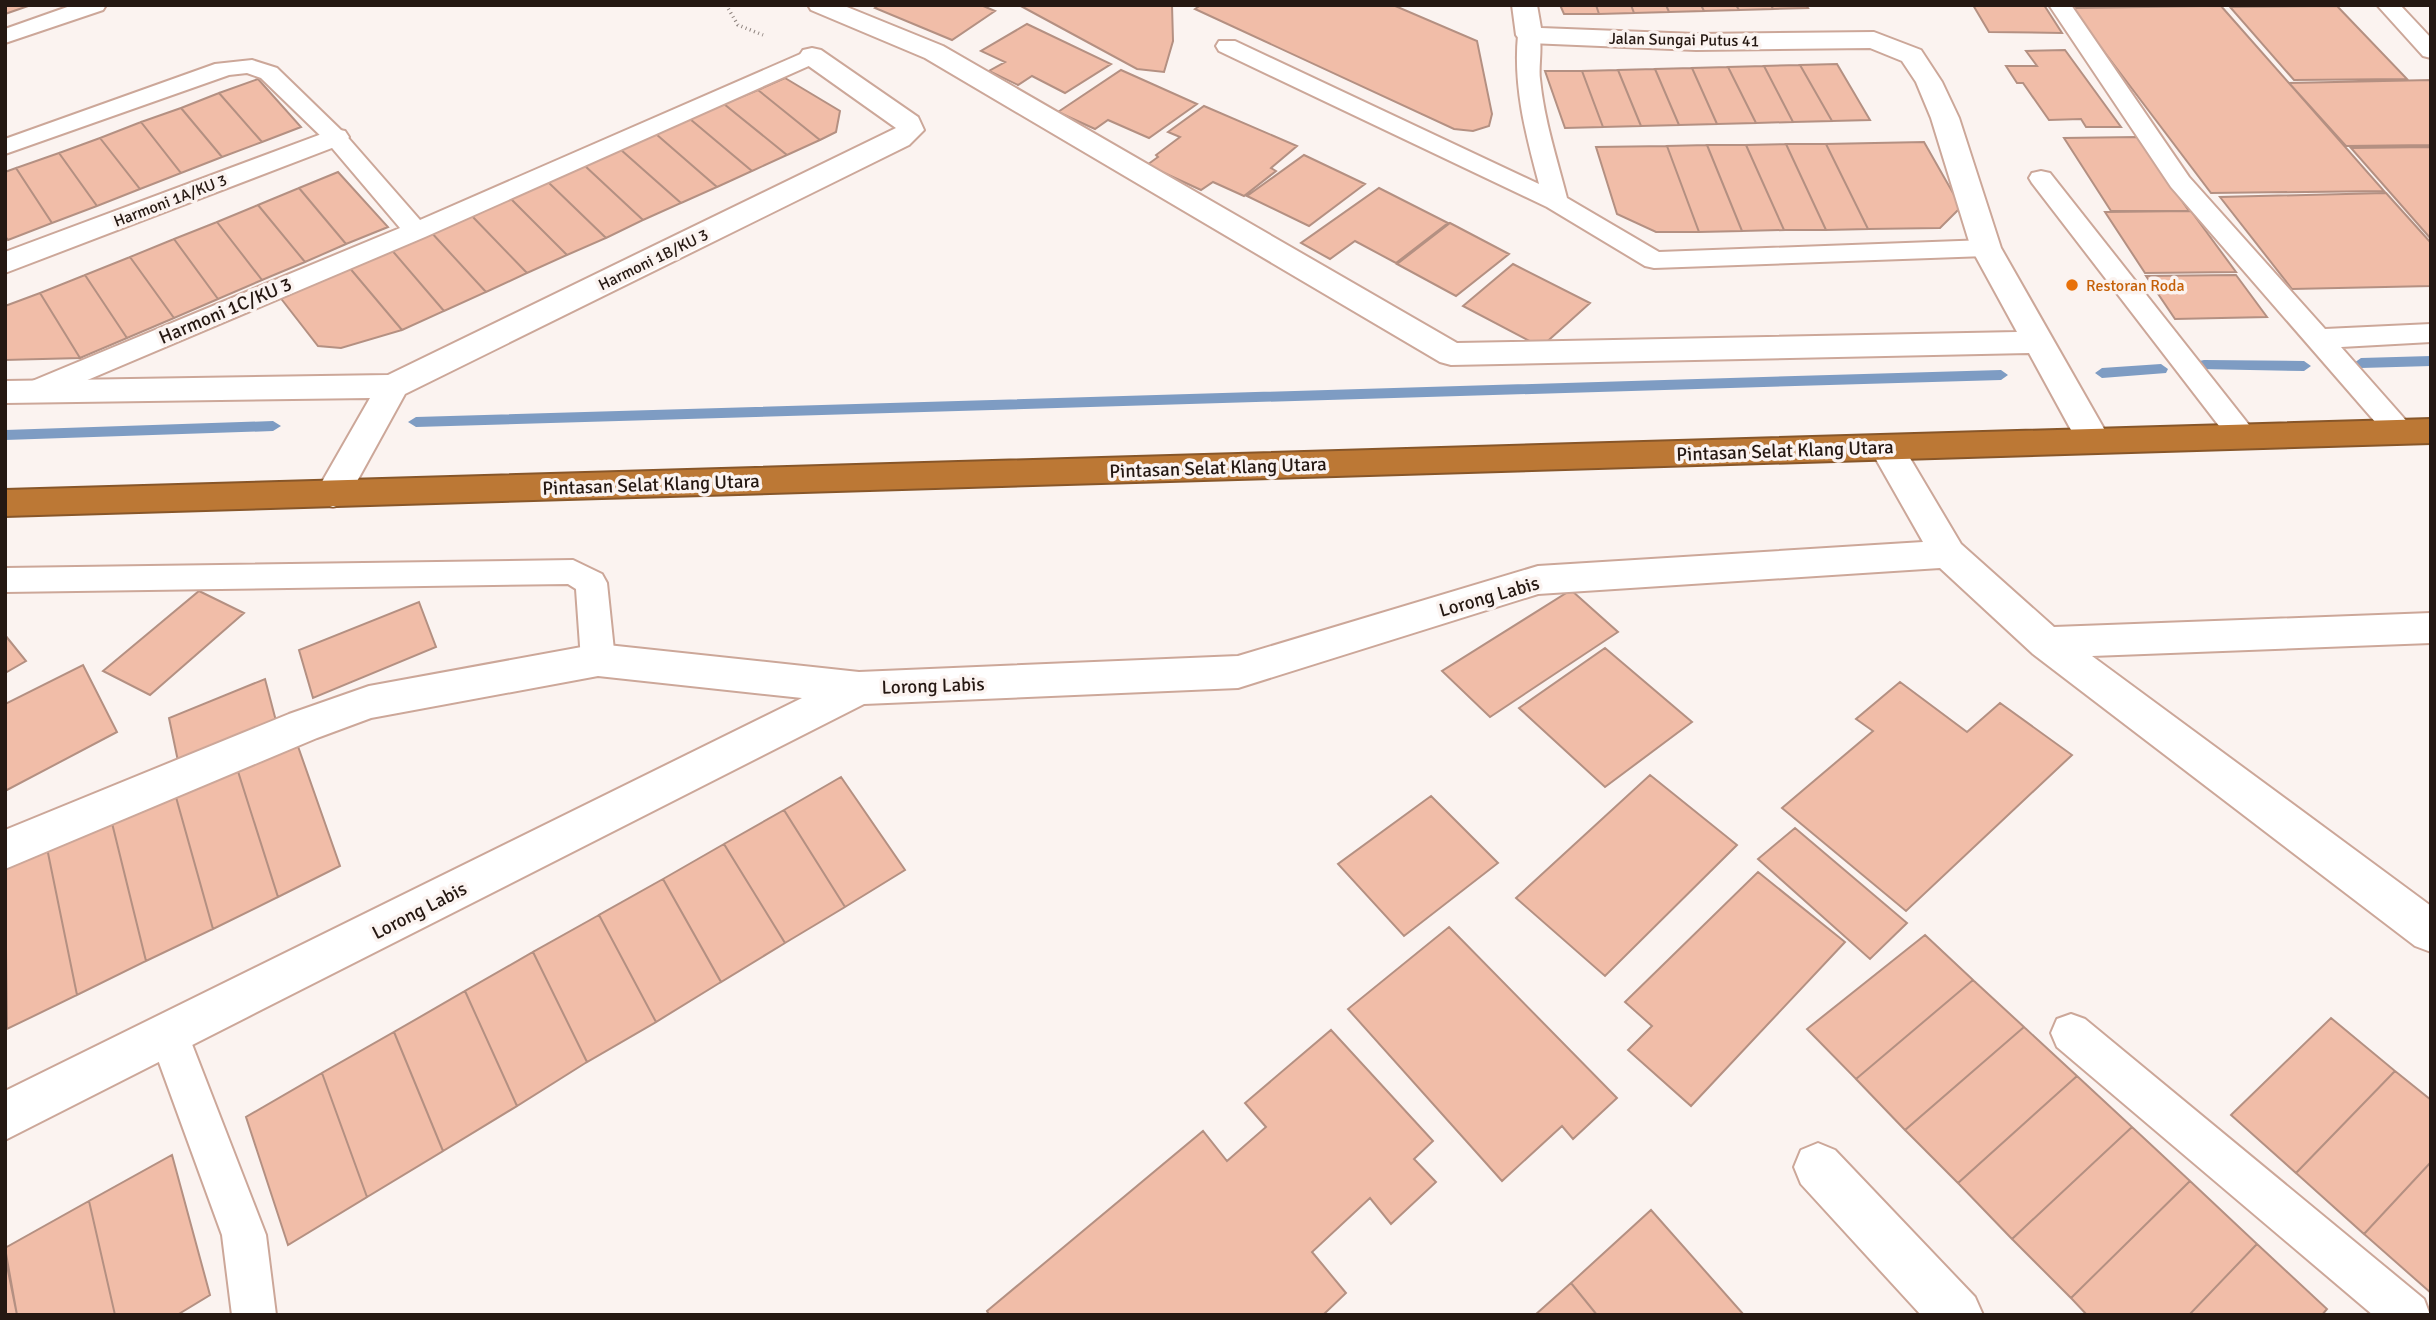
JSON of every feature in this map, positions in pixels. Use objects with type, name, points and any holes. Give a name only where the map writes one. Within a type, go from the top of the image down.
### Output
[{"type":"highway","name":"Pintasan Selat Klang Utara","points":[[5,503],[2415,432]]},
{"type":"street","points":[[820,5],[934,52],[1451,354],[2040,342]]},
{"type":"street","points":[[1524,5],[1529,35]]},
{"type":"street","name":"Jalan Sungai Putus 41","points":[[1529,35],[1696,41],[1839,38],[1874,40],[1912,56],[1929,82],[1944,118],[1986,248],[2094,441]]},
{"type":"street","name":"Harmoni 1B/KU 3","points":[[393,386],[899,139],[910,131],[908,123],[812,56]]},
{"type":"street","name":"Harmoni 1A/KU 3","points":[[5,263],[334,137]]},
{"type":"street","points":[[20,392],[393,386],[333,494]]},
{"type":"street","points":[[1885,447],[1948,554],[2046,643],[2431,932]]},
{"type":"street","name":"Lorong Labis","points":[[5,1116],[859,688],[1238,672],[1538,580],[1948,554]]},
{"type":"street","points":[[2046,643],[2431,628]]},
{"type":"street","points":[[5,850],[290,731],[369,702],[598,660],[859,688]]},
{"type":"street","points":[[1818,1167],[1957,1315]]},
{"type":"lane","points":[[5,36],[95,5]]},
{"type":"lane","points":[[2060,5],[2180,182],[2318,339],[2415,432]]},
{"type":"lane","points":[[2388,5],[2431,51]]},
{"type":"lane","points":[[1529,35],[1526,56],[1538,129],[1556,202]]},
{"type":"lane","points":[[1227,46],[1556,202],[1654,260],[1986,248]]},
{"type":"lane","name":"Harmoni 1C/KU 3","points":[[20,392],[416,231],[812,56]]},
{"type":"lane","points":[[5,147],[235,66],[260,68],[269,73],[334,137],[416,231]]},
{"type":"lane","points":[[2042,178],[2243,437]]},
{"type":"lane","points":[[2318,339],[2431,333]]},
{"type":"lane","points":[[5,580],[573,572],[592,583],[598,660]]},
{"type":"lane","points":[[2071,1033],[2407,1315]]},
{"type":"lane","points":[[169,1035],[244,1235],[254,1315]]},
{"type":"building","points":[[5,5],[31,5],[5,14]]},
{"type":"building","points":[[879,5],[981,5],[995,11],[952,40],[875,8]]},
{"type":"building","points":[[1019,5],[1172,5],[1173,41],[1164,72],[1137,69]]},
{"type":"building","points":[[1201,5],[1393,5],[1477,41],[1492,114],[1489,126],[1473,131],[1454,129],[1195,9]]},
{"type":"building","points":[[1560,5],[1596,5],[1599,14],[1564,14]]},
{"type":"building","points":[[1596,5],[1631,5],[1634,13],[1599,14]]},
{"type":"building","points":[[1631,5],[1666,5],[1669,12],[1634,13]]},
{"type":"building","points":[[1666,5],[1701,5],[1704,11],[1669,12]]},
{"type":"building","points":[[1701,5],[1736,5],[1739,10],[1704,11]]},
{"type":"building","points":[[1736,5],[1771,5],[1773,9],[1739,10]]},
{"type":"building","points":[[1771,5],[1806,5],[1808,8],[1773,9]]},
{"type":"building","points":[[1973,5],[2044,5],[2062,33],[1989,32]]},
{"type":"building","points":[[2221,6],[2384,191],[2211,193],[2071,8]]},
{"type":"building","points":[[2337,6],[2407,79],[2294,80],[2230,7]]},
{"type":"building","points":[[1027,24],[1111,64],[1065,93],[1032,76],[1018,85],[989,71],[1005,62],[981,51]]},
{"type":"building","points":[[2065,50],[2121,127],[2086,127],[2081,119],[2049,120],[2023,83],[2017,83],[2006,66],[2037,66],[2026,51]]},
{"type":"building","points":[[1837,64],[1870,120],[1832,121],[1800,65]]},
{"type":"building","points":[[1800,65],[1832,121],[1793,122],[1764,66]]},
{"type":"building","points":[[1764,66],[1793,122],[1756,123],[1728,67]]},
{"type":"building","points":[[1728,67],[1756,123],[1717,124],[1692,68]]},
{"type":"building","points":[[1692,68],[1717,124],[1679,125],[1655,69]]},
{"type":"building","points":[[1655,69],[1679,125],[1641,126],[1618,70]]},
{"type":"building","points":[[1121,70],[1197,104],[1149,138],[1108,120],[1095,129],[1058,112]]},
{"type":"building","points":[[1618,70],[1641,126],[1603,127],[1582,71]]},
{"type":"building","points":[[1545,71],[1582,71],[1603,127],[1565,128]]},
{"type":"building","points":[[785,78],[840,111],[836,132],[820,140],[758,90]]},
{"type":"building","points":[[258,79],[301,127],[262,142],[219,93]]},
{"type":"building","points":[[2431,80],[2431,145],[2346,146],[2289,83]]},
{"type":"building","points":[[758,90],[820,140],[787,155],[724,104]]},
{"type":"building","points":[[219,93],[262,142],[222,157],[181,108]]},
{"type":"building","points":[[724,104],[787,155],[752,171],[690,119]]},
{"type":"building","points":[[1204,106],[1297,146],[1271,168],[1276,171],[1244,196],[1213,182],[1201,190],[1147,165],[1180,137],[1168,132]]},
{"type":"building","points":[[181,108],[222,157],[181,173],[141,122]]},
{"type":"building","points":[[690,119],[752,171],[717,187],[656,134]]},
{"type":"building","points":[[141,122],[181,173],[140,189],[100,138]]},
{"type":"building","points":[[656,134],[717,187],[681,203],[620,149]]},
{"type":"building","points":[[2137,137],[2189,211],[2111,211],[2064,138]]},
{"type":"building","points":[[100,138],[140,189],[97,206],[59,153]]},
{"type":"building","points":[[1924,142],[1961,207],[1940,228],[1868,229],[1826,144]]},
{"type":"building","points":[[1786,144],[1826,144],[1868,229],[1826,230]]},
{"type":"building","points":[[1786,144],[1826,230],[1784,230],[1746,145]]},
{"type":"building","points":[[1707,145],[1746,145],[1784,230],[1742,231]]},
{"type":"building","points":[[1707,145],[1742,231],[1699,232],[1667,146]]},
{"type":"building","points":[[1667,146],[1699,232],[1656,232],[1617,214],[1596,147]]},
{"type":"building","points":[[2431,147],[2431,239],[2351,148]]},
{"type":"building","points":[[620,149],[681,203],[643,220],[584,165]]},
{"type":"building","points":[[59,153],[97,206],[52,223],[16,168]]},
{"type":"building","points":[[1304,155],[1365,184],[1309,226],[1247,196]]},
{"type":"building","points":[[584,165],[643,220],[606,238],[547,181]]},
{"type":"building","points":[[16,168],[52,223],[8,240],[5,236],[5,172]]},
{"type":"building","points":[[338,172],[388,227],[346,244],[299,188]]},
{"type":"building","points":[[547,181],[606,238],[567,255],[509,197]]},
{"type":"building","points":[[299,188],[346,244],[305,262],[258,205]]},
{"type":"building","points":[[1379,188],[1448,223],[1396,263],[1355,241],[1330,259],[1301,243]]},
{"type":"building","points":[[2386,193],[2431,243],[2431,286],[2292,289],[2220,197]]},
{"type":"building","points":[[509,197],[567,255],[527,273],[470,214]]},
{"type":"building","points":[[258,205],[305,262],[262,280],[217,222]]},
{"type":"building","points":[[2191,211],[2236,272],[2145,273],[2105,212]]},
{"type":"building","points":[[470,214],[527,273],[486,292],[430,231]]},
{"type":"building","points":[[217,222],[262,280],[218,299],[174,239]]},
{"type":"building","points":[[1450,223],[1509,254],[1456,296],[1397,264]]},
{"type":"building","points":[[430,231],[486,292],[444,311],[390,248]]},
{"type":"building","points":[[174,239],[218,299],[174,318],[130,257]]},
{"type":"building","points":[[390,248],[444,311],[402,330],[348,266]]},
{"type":"building","points":[[130,257],[174,318],[127,338],[85,275]]},
{"type":"building","points":[[1513,264],[1590,303],[1541,347],[1463,306]]},
{"type":"building","points":[[348,266],[402,330],[341,348],[318,346],[279,296]]},
{"type":"building","points":[[85,275],[127,338],[80,358],[40,293]]},
{"type":"building","points":[[2236,275],[2267,317],[2175,319],[2146,276]]},
{"type":"building","points":[[40,293],[80,358],[5,360],[5,306]]},
{"type":"building","points":[[1571,590],[1618,632],[1490,717],[1442,671]]},
{"type":"building","points":[[199,591],[244,613],[150,695],[103,671]]},
{"type":"building","points":[[419,602],[436,647],[313,698],[299,650]]},
{"type":"building","points":[[5,635],[26,661],[5,673]]},
{"type":"building","points":[[1605,648],[1692,722],[1605,787],[1519,708]]},
{"type":"building","points":[[83,665],[117,732],[5,791],[5,704]]},
{"type":"building","points":[[265,679],[276,721],[178,761],[169,718]]},
{"type":"building","points":[[1900,682],[1967,732],[2000,703],[2072,755],[1906,911],[1782,808],[1873,731],[1856,719]]},
{"type":"building","points":[[294,735],[340,866],[278,897],[235,762]]},
{"type":"building","points":[[235,762],[278,897],[213,929],[174,790]]},
{"type":"building","points":[[1650,775],[1737,845],[1605,976],[1516,898]]},
{"type":"building","points":[[841,777],[905,870],[845,907],[784,810]]},
{"type":"building","points":[[174,790],[213,929],[146,961],[111,819]]},
{"type":"building","points":[[1431,796],[1498,863],[1404,936],[1338,864]]},
{"type":"building","points":[[784,810],[845,907],[785,943],[724,844]]},
{"type":"building","points":[[111,819],[146,961],[77,995],[47,848]]},
{"type":"building","points":[[1795,828],[1907,923],[1870,959],[1758,859]]},
{"type":"building","points":[[724,844],[785,943],[721,982],[663,879]]},
{"type":"building","points":[[47,848],[77,995],[7,1029],[5,867]]},
{"type":"building","points":[[1758,872],[1845,942],[1691,1106],[1628,1050],[1652,1026],[1625,1002]]},
{"type":"building","points":[[663,879],[721,982],[656,1022],[599,915]]},
{"type":"building","points":[[599,915],[656,1022],[587,1062],[533,952]]},
{"type":"building","points":[[1449,927],[1617,1098],[1573,1139],[1562,1126],[1502,1181],[1348,1009]]},
{"type":"building","points":[[1925,935],[1973,980],[1856,1079],[1807,1029]]},
{"type":"building","points":[[533,952],[587,1062],[517,1106],[465,991]]},
{"type":"building","points":[[1973,980],[2024,1027],[1905,1130],[1856,1079]]},
{"type":"building","points":[[465,991],[517,1106],[443,1151],[394,1032]]},
{"type":"building","points":[[2331,1018],[2395,1071],[2296,1173],[2231,1115]]},
{"type":"building","points":[[2024,1027],[2077,1076],[1958,1183],[1905,1130]]},
{"type":"building","points":[[1331,1030],[1433,1141],[1414,1159],[1436,1182],[1391,1224],[1370,1198],[1312,1252],[1346,1293],[1323,1315],[989,1315],[987,1311],[1203,1131],[1227,1161],[1266,1127],[1245,1103]]},
{"type":"building","points":[[394,1032],[443,1151],[367,1197],[322,1073]]},
{"type":"building","points":[[2395,1071],[2431,1100],[2431,1162],[2364,1234],[2296,1173]]},
{"type":"building","points":[[322,1073],[367,1197],[288,1245],[246,1117]]},
{"type":"building","points":[[2077,1076],[2132,1127],[2012,1239],[1958,1183]]},
{"type":"building","points":[[2132,1127],[2190,1181],[2071,1298],[2012,1239]]},
{"type":"building","points":[[172,1155],[210,1295],[177,1315],[115,1315],[89,1201]]},
{"type":"building","points":[[2431,1162],[2431,1293],[2364,1234]]},
{"type":"building","points":[[2190,1181],[2257,1244],[2189,1315],[2087,1315],[2071,1298]]},
{"type":"building","points":[[89,1201],[115,1315],[17,1315],[5,1248]]},
{"type":"building","points":[[1651,1210],[1744,1315],[1597,1315],[1571,1283]]},
{"type":"building","points":[[2257,1244],[2327,1309],[2322,1315],[2189,1315]]},
{"type":"building","points":[[5,1256],[17,1315],[5,1315]]},
{"type":"building","points":[[1571,1283],[1597,1315],[1535,1315]]},
{"type":"waterway","points":[[2361,363],[2431,361]]},
{"type":"waterway","points":[[2204,365],[2304,366]]},
{"type":"waterway","points":[[2102,373],[2161,369]]},
{"type":"waterway","points":[[416,422],[2001,375]]},
{"type":"waterway","points":[[5,435],[273,426]]},
{"type":"place","name":"Restoran Roda","points":[[2072,285]]}]
